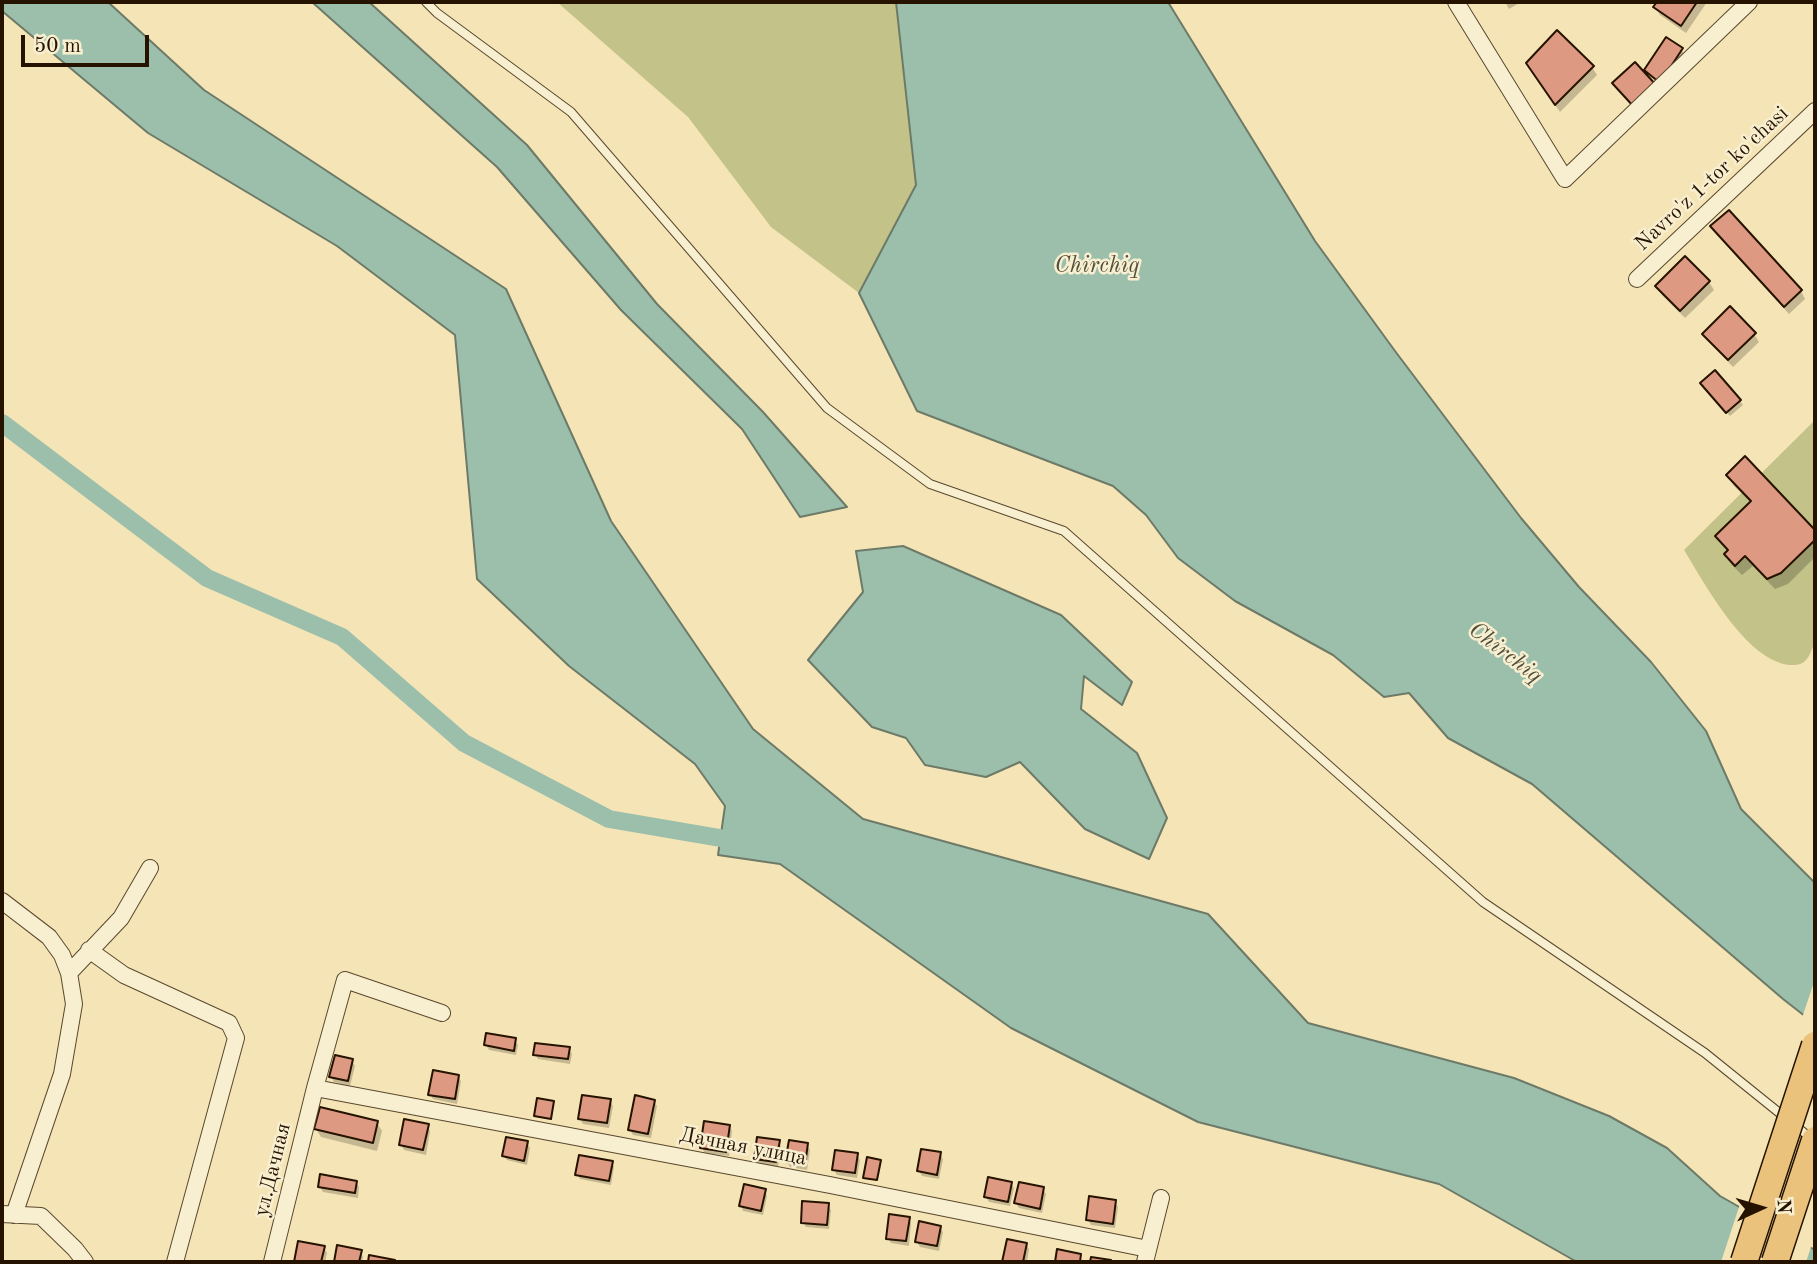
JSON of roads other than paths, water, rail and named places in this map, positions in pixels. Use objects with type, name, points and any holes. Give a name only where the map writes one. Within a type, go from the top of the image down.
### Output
[{"type":"highway","points":[[1744,1262],[1815,1045]]},
{"type":"highway","points":[[1775,1262],[1815,1141]]},
{"type":"street","points":[[1456,2],[1565,179],[1749,2]]},
{"type":"street","name":"Navro'z 1-tor ko'chasi","points":[[1637,279],[1815,111]]},
{"type":"street","points":[[69,973],[121,918],[150,868]]},
{"type":"street","points":[[2,901],[49,937],[62,955],[69,973],[74,1003],[62,1074],[8,1214],[41,1216],[85,1262]]},
{"type":"street","points":[[89,950],[124,975],[229,1023],[236,1038],[176,1262]]},
{"type":"street","name":"ул.Дачная","points":[[272,1262],[345,980],[442,1013]]},
{"type":"street","name":"Дачная улица","points":[[315,1088],[830,1185],[1147,1256]]},
{"type":"street","points":[[1147,1256],[1161,1198]]},
{"type":"lane","points":[[426,2],[437,13],[571,112],[827,408],[930,484],[1064,531],[1483,902],[1705,1053],[1815,1141]]},
{"type":"water","points":[[2,2],[108,2],[204,90],[506,289],[611,521],[753,729],[863,819],[1208,914],[1308,1023],[1514,1078],[1609,1116],[1667,1148],[1720,1196],[1815,1250],[1815,1262],[1577,1262],[1439,1184],[1198,1122],[1011,1028],[780,864],[718,855],[725,806],[695,764],[569,666],[477,579],[455,335],[337,246],[148,133],[2,11]]},
{"type":"water","points":[[312,2],[369,2],[527,145],[657,304],[763,412],[847,507],[800,517],[742,429],[621,310],[497,167]]},
{"type":"water","name":"Chirchiq","points":[[896,2],[1168,2],[1315,241],[1395,351],[1521,518],[1579,587],[1651,662],[1706,731],[1741,809],[1815,883],[1815,1024],[1532,784],[1448,738],[1409,693],[1384,697],[1333,655],[1235,601],[1178,558],[1146,515],[1113,486],[917,411],[859,293],[916,185]]},
{"type":"water","points":[[903,546],[1061,615],[1132,682],[1122,705],[1084,676],[1081,709],[1137,753],[1167,818],[1149,859],[1085,829],[1020,762],[986,777],[925,765],[906,738],[872,727],[808,660],[863,592],[856,551]]},
{"type":"waterway","points":[[2,423],[207,578],[342,637],[464,743],[609,819],[720,838]]}]
